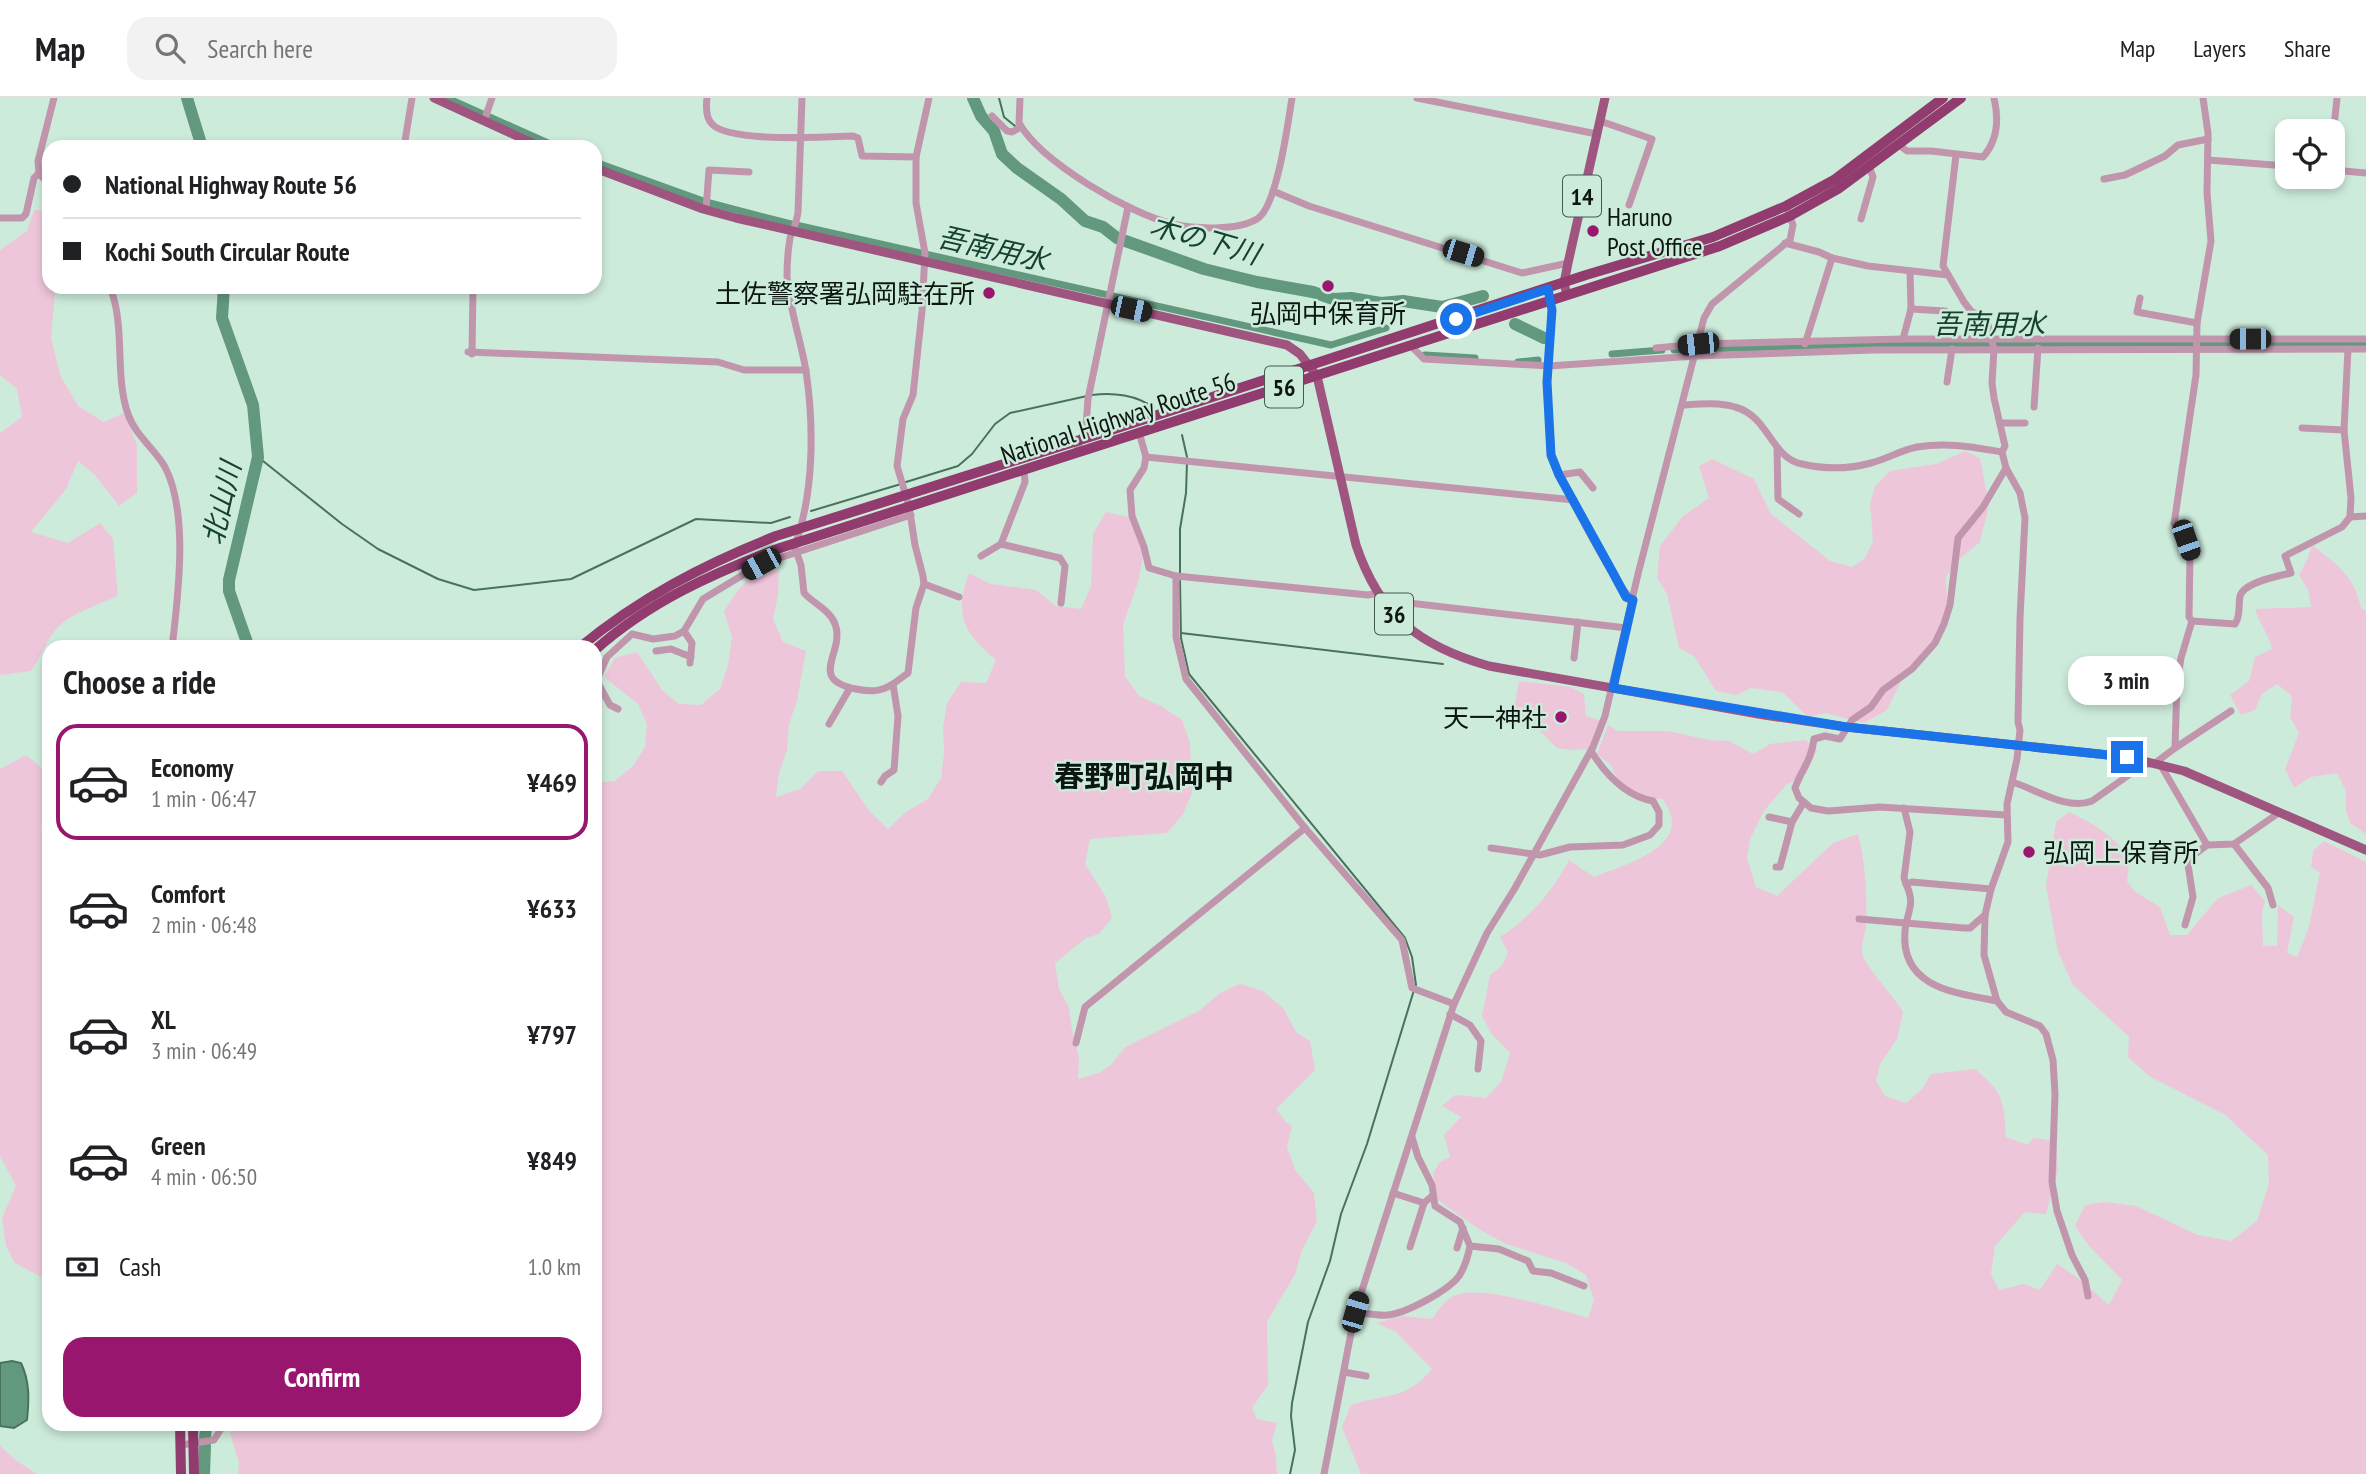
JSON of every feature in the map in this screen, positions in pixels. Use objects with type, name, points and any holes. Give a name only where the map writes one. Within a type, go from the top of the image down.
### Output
[{"type":"highway","name":"National Highway Route 56","points":[[588,640],[611,621],[689,574],[729,555],[801,528],[906,497],[1564,282],[1681,248],[1788,211],[1943,98]]},
{"type":"highway","name":"National Highway Route 56","points":[[602,644],[625,625],[694,583],[734,565],[795,546],[906,497],[1024,469],[1720,246],[1838,189],[1961,98]]},
{"type":"highway","points":[[180,1431],[181,1474]]},
{"type":"highway","points":[[193,1431],[194,1474]]},
{"type":"main road","points":[[434,98],[485,118],[527,140]]},
{"type":"main road","name":"14","points":[[1567,295],[1564,282],[1567,263],[1605,98]]},
{"type":"main road","name":"36","points":[[602,171],[706,209],[1109,300],[1287,345],[1300,354],[1317,376],[1356,545],[1380,597],[1409,629],[1430,644],[1456,656],[1489,666],[1846,727],[2127,757],[2157,764],[2217,785],[2366,849]]},
{"type":"street","points":[[43,140],[54,98]]},
{"type":"street","points":[[405,140],[412,98]]},
{"type":"street","points":[[485,118],[492,98]]},
{"type":"street","points":[[707,98],[709,121],[714,127],[758,137],[853,136],[858,138],[862,156],[916,157]]},
{"type":"street","points":[[802,98],[795,227],[789,249],[787,277],[806,370],[811,419],[801,528],[795,546],[801,565],[804,593],[831,616],[835,624],[836,642],[829,672],[833,679],[850,688],[876,692],[908,673],[916,608],[923,584],[906,497],[897,466],[903,419],[912,395],[917,362],[924,257],[916,203],[916,157],[929,98]]},
{"type":"street","points":[[1020,98],[1021,127],[1052,159],[1128,206],[1172,223],[1200,228],[1234,226],[1258,219],[1267,209],[1292,98]]},
{"type":"street","points":[[1417,98],[1451,101],[1597,134]]},
{"type":"street","points":[[1899,145],[1907,151],[1931,150],[1983,157],[1989,150],[1998,123],[1996,98]]},
{"type":"street","points":[[2175,748],[2177,683],[2192,621],[2189,617],[2190,553],[2186,540],[2174,524],[2196,375],[2197,323],[2211,241],[2207,193],[2208,139],[2203,98]]},
{"type":"street","points":[[2335,119],[2337,98]]},
{"type":"street","points":[[992,116],[1007,131],[1012,132],[1021,127]]},
{"type":"street","points":[[1600,121],[1652,139],[1629,205]]},
{"type":"street","points":[[2104,179],[2126,175],[2165,156],[2178,145],[2208,139]]},
{"type":"street","points":[[42,145],[38,161],[42,177]]},
{"type":"street","points":[[1956,155],[1943,266],[1971,311],[1987,321],[1993,344],[1992,383],[2005,446],[2002,452],[2006,468],[2020,493],[2025,517],[2019,744],[2006,816],[2008,842],[1985,915],[1984,955],[1997,1001],[2006,1012],[2040,1026],[2046,1034],[2053,1060],[2055,1083],[2052,1182],[2055,1201],[2065,1238],[2085,1280],[2088,1296]]},
{"type":"street","points":[[2208,160],[2275,165]]},
{"type":"street","points":[[1861,219],[1873,177],[1869,166]]},
{"type":"street","points":[[706,209],[709,170],[749,172]]},
{"type":"street","points":[[2345,171],[2366,173]]},
{"type":"street","points":[[0,218],[22,218],[26,214],[34,178],[39,173]]},
{"type":"street","points":[[1273,191],[1309,206],[1522,273],[1567,263]]},
{"type":"street","points":[[1076,452],[1086,426],[1089,395],[1128,206]]},
{"type":"street","points":[[1324,1474],[1355,1312],[1454,1003],[1487,933],[1535,854],[1591,751],[1605,716],[1704,318],[1712,304],[1786,243],[1793,233],[1788,211]]},
{"type":"street","points":[[1786,243],[1832,258],[1948,275]]},
{"type":"street","points":[[1804,352],[1832,258]]},
{"type":"street","points":[[1903,339],[1911,309],[1910,271]]},
{"type":"street","points":[[1548,289],[1551,300],[1548,401],[1551,455],[1559,475],[1626,597],[1633,600]]},
{"type":"street","points":[[112,294],[118,317],[123,394],[128,416],[164,466],[177,498],[177,605],[173,640]]},
{"type":"street","points":[[473,294],[470,353],[718,362],[744,370],[806,370]]},
{"type":"street","points":[[2140,298],[2137,312],[2197,323]]},
{"type":"street","points":[[1911,309],[1945,311]]},
{"type":"street","points":[[1411,346],[1424,359],[1549,366],[1697,349],[1805,342],[1903,339],[2038,348],[2366,339]]},
{"type":"street","points":[[1656,348],[1804,352],[1952,349],[1993,344],[2196,344],[2366,349]]},
{"type":"street","points":[[2034,407],[2038,348]]},
{"type":"street","points":[[1947,382],[1952,349]]},
{"type":"street","points":[[2192,621],[2235,624],[2238,620],[2240,595],[2244,589],[2270,577],[2291,573],[2285,556],[2342,527],[2350,517],[2351,498],[2344,430],[2348,349]]},
{"type":"street","points":[[1682,405],[1720,404],[1737,407],[1759,422],[1789,461],[1804,465],[1849,468],[1872,463],[1913,447],[1939,444],[1965,445],[2002,452]]},
{"type":"street","points":[[2000,423],[2025,423]]},
{"type":"street","points":[[2302,428],[2344,430]]},
{"type":"street","points":[[1139,432],[1146,457],[1144,468],[1130,490],[1132,516],[1144,547],[1147,566],[1179,577],[1368,595],[1627,628]]},
{"type":"street","points":[[1777,447],[1778,499],[1799,514]]},
{"type":"street","points":[[1146,457],[1574,500]]},
{"type":"street","points":[[2006,468],[1983,507],[1958,538],[1950,605],[1935,643],[1921,660],[1883,690],[1871,707],[1846,727],[1845,735],[1840,739],[1825,736],[1814,739],[1808,765],[1799,776],[1795,788],[1811,808],[1828,811],[1880,807],[2006,816]]},
{"type":"street","points":[[981,556],[1001,544],[1026,482],[1024,469]]},
{"type":"street","points":[[1559,475],[1580,472],[1593,488]]},
{"type":"street","points":[[2350,517],[2366,516]]},
{"type":"street","points":[[1001,544],[1064,561],[1061,603]]},
{"type":"street","points":[[602,668],[607,657],[632,634],[653,639],[675,636],[684,631],[702,599],[795,546]]},
{"type":"street","points":[[1179,577],[1176,637],[1186,679],[1305,828],[1402,940],[1415,989],[1454,1003]]},
{"type":"street","points":[[923,584],[959,597]]},
{"type":"street","points":[[1574,658],[1578,622]]},
{"type":"street","points":[[656,651],[671,649],[690,660],[692,643],[684,631]]},
{"type":"street","points":[[881,782],[894,770],[898,716],[893,684]]},
{"type":"street","points":[[829,724],[850,688]]},
{"type":"street","points":[[602,689],[610,705],[618,709]]},
{"type":"street","points":[[2012,782],[2065,802],[2082,805],[2092,801],[2143,765],[2157,764],[2175,748],[2231,712]]},
{"type":"street","points":[[1491,848],[1541,855],[1570,847],[1623,845],[1650,835],[1659,825],[1659,812],[1653,801],[1637,798],[1628,792],[1606,772],[1591,751]]},
{"type":"street","points":[[2157,764],[2207,845]]},
{"type":"street","points":[[1776,867],[1780,867],[1792,822],[1804,802]]},
{"type":"street","points":[[1904,808],[1910,832],[1904,878],[1912,906],[1905,934],[1908,954],[1916,972],[1927,983],[1997,1001]]},
{"type":"street","points":[[2185,925],[2193,897],[2188,865],[2194,855],[2207,845],[2234,844],[2280,812]]},
{"type":"street","points":[[1769,817],[1792,822]]},
{"type":"street","points":[[1076,1043],[1085,1006],[1305,828]]},
{"type":"street","points":[[2234,844],[2268,888],[2273,905]]},
{"type":"street","points":[[1906,884],[1912,882],[1991,889]]},
{"type":"street","points":[[1859,919],[1970,928],[1985,915]]},
{"type":"street","points":[[1450,1014],[1470,1025],[1481,1041],[1478,1069]]},
{"type":"street","points":[[1355,1312],[1387,1315],[1397,1313],[1430,1297],[1452,1284],[1460,1275],[1470,1246],[1460,1222],[1435,1206],[1432,1185],[1418,1157],[1412,1137]]},
{"type":"street","points":[[1393,1193],[1424,1203]]},
{"type":"street","points":[[1410,1247],[1424,1203],[1433,1195]]},
{"type":"street","points":[[1457,1248],[1464,1227]]},
{"type":"street","points":[[1470,1246],[1499,1249],[1528,1261],[1534,1270],[1551,1273],[1584,1286]]},
{"type":"street","points":[[1344,1372],[1366,1376]]},
{"type":"street","points":[[181,1445],[214,1440],[220,1431]]},
{"type":"shaded area","points":[[34,210],[42,211],[42,294],[55,294],[51,337],[60,375],[78,406],[104,422],[124,413],[137,445],[137,493],[119,506],[95,475],[78,461],[66,489],[31,532],[68,543],[100,523],[113,539],[118,596],[66,620],[49,640],[42,640],[42,652],[31,671],[0,675],[0,433],[22,417],[17,389],[0,375],[0,250],[27,231]]},
{"type":"shaded area","points":[[1965,451],[1980,458],[1989,505],[1980,542],[1956,562],[1946,577],[1947,608],[1934,644],[1902,679],[1887,710],[1864,723],[1825,713],[1808,717],[1782,692],[1751,688],[1736,695],[1716,691],[1694,656],[1679,648],[1667,594],[1657,578],[1660,546],[1683,516],[1709,498],[1699,466],[1712,459],[1754,479],[1771,514],[1830,561],[1852,567],[1865,558],[1873,541],[1870,504],[1875,486],[1890,471],[1936,464]]},
{"type":"shaded area","points":[[1106,512],[1128,517],[1139,530],[1143,555],[1139,579],[1123,625],[1125,676],[1139,696],[1182,720],[1190,743],[1192,793],[1183,814],[1167,833],[1090,839],[1085,864],[1106,897],[1112,918],[1099,934],[1086,938],[1055,963],[1059,989],[1069,1007],[1079,1057],[1078,1079],[1099,1073],[1111,1065],[1125,1047],[1199,1011],[1220,993],[1240,984],[1263,991],[1284,1009],[1296,1032],[1310,1041],[1315,1070],[1276,1109],[1292,1126],[1287,1147],[1295,1170],[1314,1193],[1317,1221],[1302,1250],[1295,1274],[1267,1322],[1268,1385],[1252,1408],[1257,1419],[1277,1423],[1272,1440],[1277,1474],[238,1474],[239,1463],[231,1431],[602,1431],[602,782],[615,781],[633,766],[645,747],[647,724],[638,704],[604,677],[615,658],[637,652],[662,690],[679,704],[701,705],[720,689],[728,665],[732,637],[724,612],[745,583],[779,570],[773,619],[783,642],[806,651],[776,797],[800,789],[818,771],[842,771],[870,812],[888,829],[906,812],[928,799],[941,778],[947,703],[961,682],[986,683],[996,660],[976,641],[964,622],[962,601],[969,573],[991,584],[1036,590],[1056,606],[1081,609],[1091,586],[1093,534]]},
{"type":"shaded area","points":[[2312,545],[2349,579],[2361,608],[2366,611],[2366,834],[2350,823],[2346,811],[2346,791],[2337,773],[2311,777],[2294,788],[2285,769],[2299,733],[2290,717],[2292,696],[2277,684],[2262,694],[2255,710],[2241,715],[2230,695],[2249,681],[2255,657],[2272,649],[2255,609],[2311,607],[2308,590],[2299,575]]},
{"type":"shaded area","points":[[1519,681],[1570,687],[1584,694],[1586,716],[1601,721],[1590,749],[1557,748],[1537,728],[1511,724]]},
{"type":"shaded area","points":[[1608,725],[1618,731],[1668,731],[1709,740],[1729,741],[1753,754],[1770,744],[1805,740],[1817,750],[1806,774],[1786,785],[1764,811],[1750,839],[1747,858],[1756,887],[1777,896],[1833,843],[1858,834],[1866,891],[1866,926],[1862,953],[1903,1012],[1897,1039],[1880,1064],[1876,1081],[1885,1096],[1906,1103],[1922,1089],[1931,1074],[1975,1069],[1997,1091],[2003,1106],[2006,1137],[2028,1145],[2033,1138],[2056,1141],[2058,1171],[2046,1214],[2025,1212],[1995,1246],[1991,1274],[1999,1290],[2024,1284],[2040,1290],[2057,1264],[2109,1305],[2122,1280],[2089,1246],[2075,1226],[2085,1205],[2105,1202],[2136,1206],[2198,1235],[2231,1241],[2257,1221],[2269,1183],[2268,1155],[2225,1115],[2149,1076],[2128,1057],[2129,1037],[2073,985],[2058,952],[2046,886],[2056,822],[2069,812],[2096,826],[2116,842],[2130,857],[2127,881],[2134,891],[2160,907],[2170,935],[2187,935],[2218,898],[2251,885],[2265,901],[2262,913],[2263,946],[2277,946],[2278,905],[2294,917],[2287,953],[2297,957],[2308,930],[2320,873],[2311,867],[2313,851],[2324,841],[2366,862],[2366,1474],[1361,1474],[1342,1427],[1351,1405],[1404,1391],[1432,1369],[1396,1332],[1376,1323],[1403,1316],[1432,1319],[1447,1300],[1466,1293],[1520,1299],[1588,1318],[1594,1301],[1586,1275],[1566,1263],[1506,1244],[1480,1230],[1438,1200],[1433,1173],[1440,1162],[1450,1157],[1444,1135],[1461,1117],[1442,1106],[1455,1095],[1486,1098],[1501,1082],[1510,1053],[1491,1033],[1482,1016],[1490,975],[1502,966],[1508,952],[1500,937],[1539,903],[1569,860],[1594,877],[1653,851],[1664,841],[1671,829],[1671,815],[1662,799],[1641,798],[1620,786],[1611,765],[1597,754]]},
{"type":"shaded area","points":[[26,755],[42,768],[42,1277],[15,1263],[6,1246],[2,1218],[16,1186],[0,1156],[0,769]]},
{"type":"shaded area","points":[[0,1363],[21,1363],[26,1377],[28,1398],[27,1420],[14,1428],[0,1426]]},
{"type":"shaded area","points":[[0,1446],[14,1459],[37,1474],[0,1474]]},
{"type":"waterway","name":"北山川","points":[[187,98],[200,140]]},
{"type":"waterway","name":"吾南用水","points":[[447,98],[541,140]]},
{"type":"waterway","name":"木の下川","points":[[973,98],[981,116],[994,131],[1002,154],[1085,221],[1103,227],[1117,238],[1204,269],[1313,292],[1333,299],[1351,298],[1381,303],[1403,301],[1442,307],[1483,296]]},
{"type":"waterway","points":[[999,98],[1004,117],[1015,126]]},
{"type":"waterway","name":"吾南用水","points":[[602,165],[706,202],[787,223],[1331,345],[1386,328]]},
{"type":"waterway","name":"北山川","points":[[224,294],[222,318],[253,405],[258,457],[229,580],[229,591],[246,640]]},
{"type":"waterway","name":"木の下川","points":[[1515,324],[1544,338]]},
{"type":"waterway","name":"吾南用水","points":[[1674,350],[1835,345],[2366,343]]},
{"type":"waterway","name":"吾南用水","points":[[1612,354],[1662,350]]},
{"type":"waterway","name":"吾南用水","points":[[1425,355],[1475,358]]},
{"type":"waterway","name":"吾南用水","points":[[1518,362],[1538,360]]},
{"type":"waterway","points":[[1092,395],[1124,396],[1140,400],[1154,408]]},
{"type":"waterway","points":[[906,482],[958,466],[972,454],[995,424],[1010,413],[1087,396]]},
{"type":"waterway","points":[[1182,435],[1187,457]]},
{"type":"waterway","points":[[258,457],[378,549],[438,579],[474,590],[571,579],[696,519],[771,523],[790,517]]},
{"type":"waterway","points":[[1180,575],[1180,529],[1186,493],[1187,462]]},
{"type":"waterway","points":[[811,511],[901,484]]},
{"type":"waterway","points":[[1180,581],[1181,638],[1189,674],[1405,938],[1412,957],[1416,985]]},
{"type":"waterway","points":[[1181,633],[1443,664]]},
{"type":"waterway","points":[[1290,1474],[1295,1450],[1292,1403],[1308,1322],[1330,1261],[1341,1214],[1367,1144],[1414,990]]},
{"type":"waterway","name":"北山川","points":[[205,1438],[206,1431]]},
{"type":"waterway","name":"北山川","points":[[204,1474],[205,1446]]},
{"type":"place","name":"Haruno Post Office","points":[[1593,231]]},
{"type":"place","name":"弘岡中保育所","points":[[1328,286]]},
{"type":"place","name":"土佐警察署弘岡駐在所","points":[[989,293]]},
{"type":"place","name":"天一神社","points":[[1561,717]]},
{"type":"place","name":"弘岡上保育所","points":[[2029,852]]},
{"type":"district","name":"春野町弘岡中","points":[[1144,775]]},
{"type":"route","points":[[1456,319],[1548,289],[1552,310],[1547,382],[1551,455],[1559,475],[1626,597],[1633,600],[1613,688],[1846,727],[2127,757]]}]
